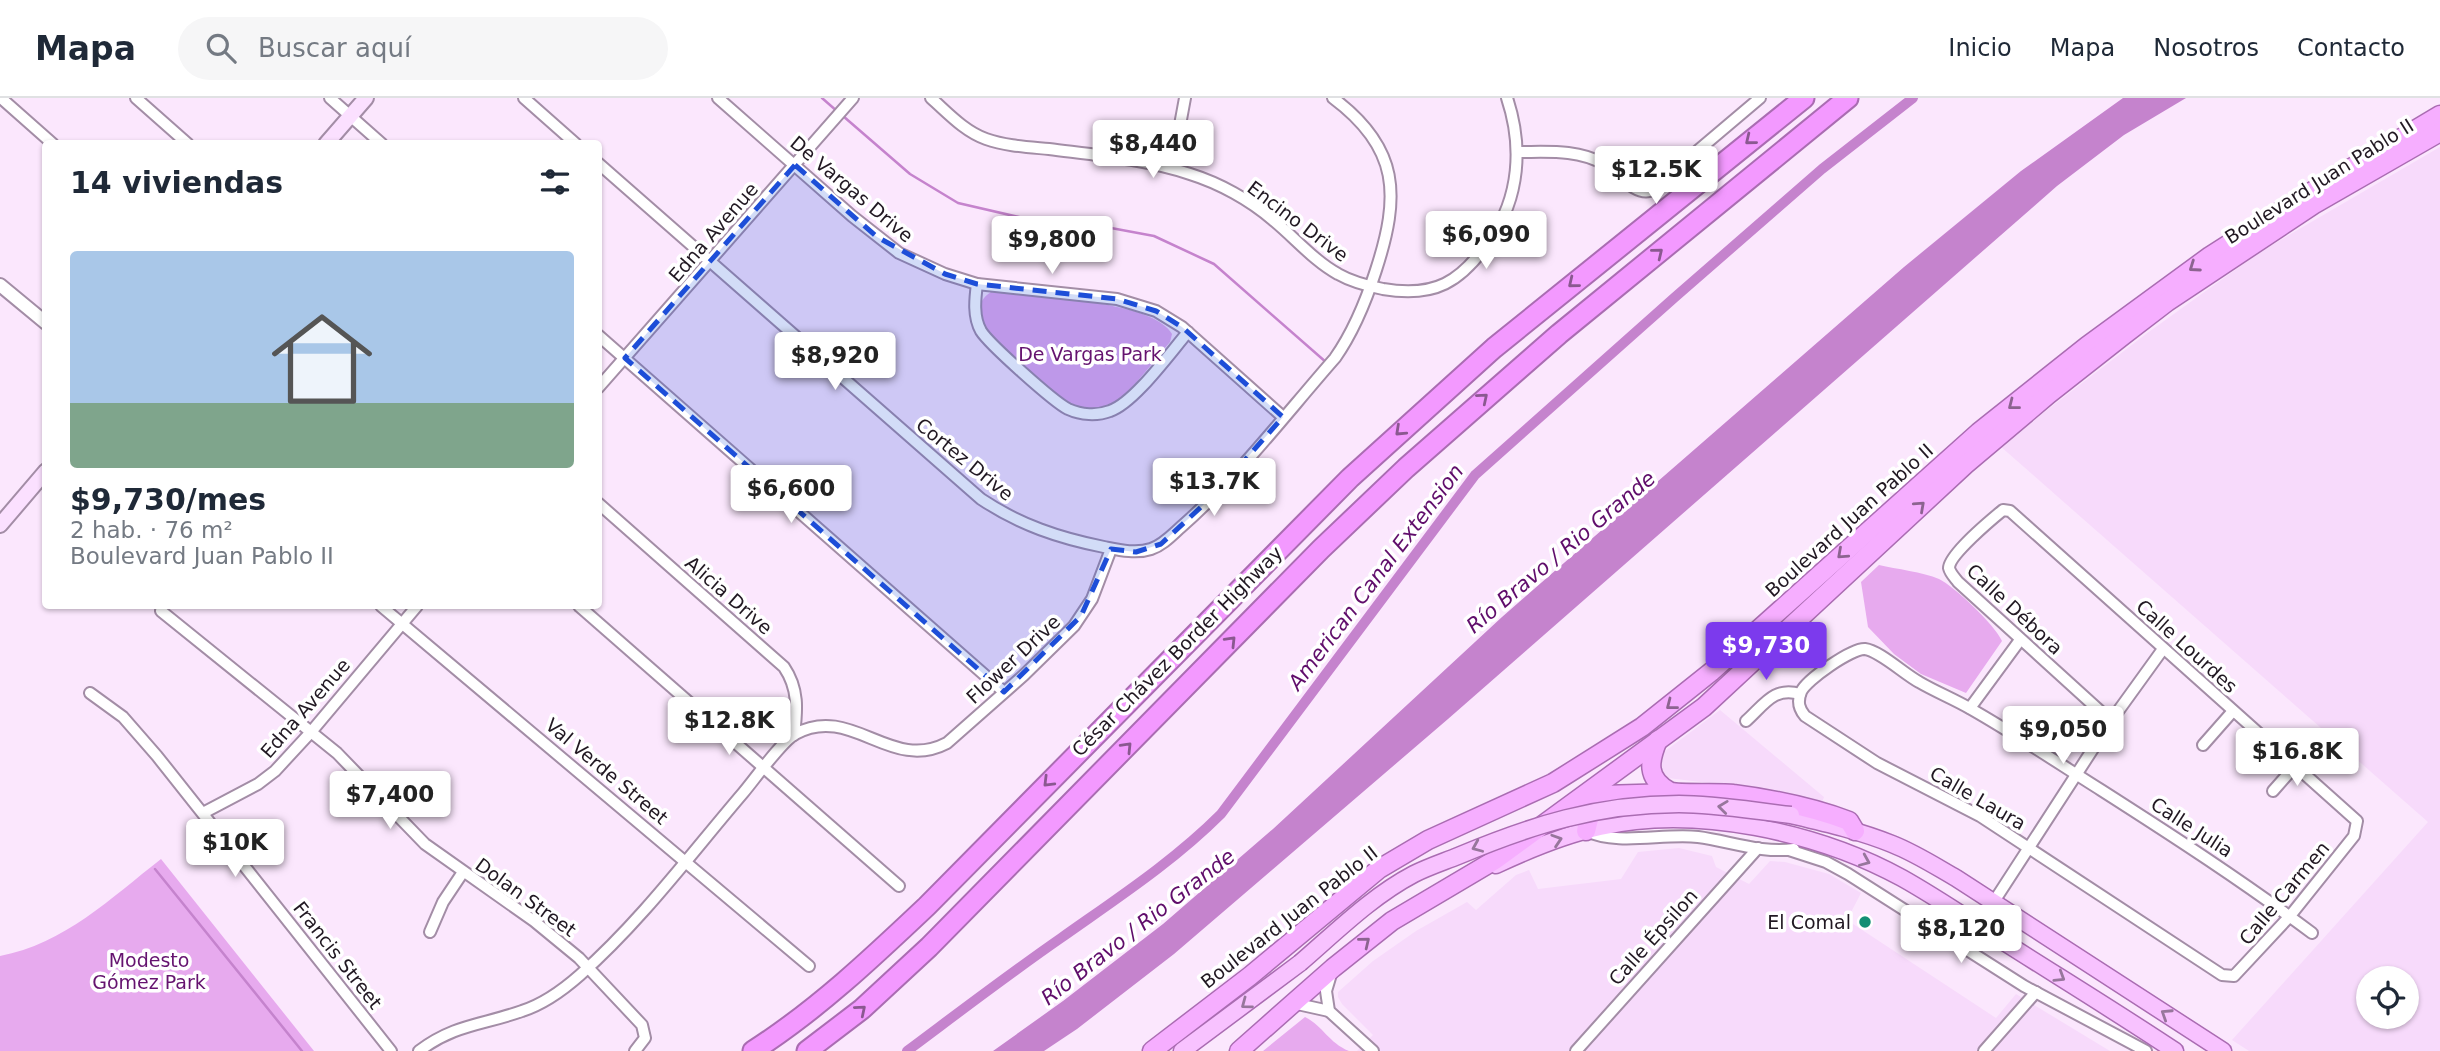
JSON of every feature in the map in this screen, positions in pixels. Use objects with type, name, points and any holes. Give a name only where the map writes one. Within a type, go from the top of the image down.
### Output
[{"type":"highway","name":"César Chávez Border Highway","points":[[752,1051],[804,1015],[887,944],[1295,532],[1424,409],[1566,288],[1804,98]]},
{"type":"highway","name":"César Chávez Border Highway","points":[[807,1051],[862,1009],[921,955],[1321,549],[1406,467],[1559,334],[1850,98]]},
{"type":"highway","name":"Boulevard Juan Pablo II","points":[[1152,1051],[1250,976],[1379,869],[1428,840],[1553,783],[1642,727],[1711,672],[1979,432],[2087,346],[2210,256],[2440,115]]},
{"type":"highway","name":"Boulevard Juan Pablo II","points":[[1239,1051],[1392,921],[1471,876],[1714,699],[1965,465],[2167,302],[2313,205],[2440,132]]},
{"type":"highway","points":[[1658,740],[1650,758],[1651,769],[1657,780],[1672,793]]},
{"type":"highway","points":[[1586,831],[1593,803],[1602,795],[1672,793],[1734,794],[1800,806],[1849,821],[1855,831]]},
{"type":"main road","points":[[329,140],[366,98]]},
{"type":"main road","points":[[0,525],[42,476]]},
{"type":"main road","points":[[1182,1051],[1300,962],[1356,915],[1414,874],[1538,824],[1580,814],[1677,804],[1791,815],[1855,831],[1893,844],[1993,903],[2223,1051]]},
{"type":"main road","points":[[1471,876],[1554,840],[1637,821],[1719,821],[1764,829],[1862,859],[1901,878],[2175,1051]]},
{"type":"street","points":[[1,98],[48,140]]},
{"type":"street","points":[[136,98],[183,140]]},
{"type":"street","points":[[330,98],[377,140]]},
{"type":"street","points":[[524,98],[571,140]]},
{"type":"street","name":"De Vargas Drive","points":[[718,98],[852,216],[899,253],[945,274],[978,284],[1117,299],[1156,311],[1188,332],[1283,417]]},
{"type":"street","name":"Edna Avenue","points":[[602,384],[853,98]]},
{"type":"street","name":"Encino Drive","points":[[931,98],[963,126],[986,139],[1013,145],[1135,160],[1204,179],[1238,196],[1270,217],[1339,275],[1371,287]]},
{"type":"street","points":[[1172,169],[1185,98]]},
{"type":"street","points":[[1111,549],[1136,552],[1161,544],[1213,496],[1346,343],[1371,287],[1391,211],[1389,175],[1379,146],[1362,123],[1334,98]]},
{"type":"street","points":[[1371,287],[1403,293],[1427,291],[1453,279],[1466,269],[1492,238],[1502,220],[1513,188],[1518,152],[1513,116],[1507,98]]},
{"type":"street","points":[[1518,152],[1563,152],[1588,157],[1645,193],[1760,98]]},
{"type":"street","name":"Cortez Drive","points":[[602,166],[981,499],[1001,513],[1040,531],[1059,538],[1111,549]]},
{"type":"street","points":[[978,284],[977,321],[988,340],[1058,403],[1079,413],[1089,415],[1107,412],[1126,402],[1188,332]]},
{"type":"street","points":[[0,285],[42,320]]},
{"type":"street","points":[[602,338],[1004,692]]},
{"type":"street","name":"Alicia Drive","points":[[602,507],[784,667],[793,682],[796,694],[794,734]]},
{"type":"street","name":"Calle Lourdes","points":[[1995,517],[2003,510],[2010,511],[2355,817]]},
{"type":"street","name":"Calle Débora","points":[[1995,517],[1955,555],[1949,566],[1950,571],[1958,582],[2111,721]]},
{"type":"street","name":"Flower Drive","points":[[794,734],[830,726],[853,731],[905,751],[927,752],[947,743],[1063,638],[1081,617],[1102,577],[1111,549]]},
{"type":"street","name":"Val Verde Street","points":[[385,609],[809,966]]},
{"type":"street","name":"Edna Avenue","points":[[203,814],[266,777],[311,732],[414,609]]},
{"type":"street","points":[[582,609],[899,886]]},
{"type":"street","name":"Dolan Street","points":[[161,611],[356,771],[425,844],[534,921],[589,967],[642,1025],[645,1038],[635,1051]]},
{"type":"street","points":[[1970,708],[2020,639]]},
{"type":"street","points":[[1993,903],[2111,721],[2163,649]]},
{"type":"street","name":"Calle Julia","points":[[1800,694],[1805,685],[1854,651],[1868,650],[1919,682],[1970,708],[2077,774],[2240,879],[2312,933]]},
{"type":"street","points":[[1746,721],[1778,692],[1800,694]]},
{"type":"street","name":"Francis Street","points":[[90,693],[109,705],[130,724],[391,1051]]},
{"type":"street","name":"Calle Laura","points":[[1800,694],[1800,709],[1805,716],[1825,730],[1877,763],[1980,816],[2222,975]]},
{"type":"street","points":[[2203,745],[2233,711]]},
{"type":"street","points":[[419,1051],[461,1027],[503,1017],[544,1002],[589,967],[628,931],[794,734]]},
{"type":"street","points":[[2273,792],[2296,765]]},
{"type":"street","name":"Calle Carmen","points":[[2222,975],[2231,977],[2237,974],[2290,916],[2354,836],[2358,827],[2355,817]]},
{"type":"street","points":[[1586,831],[1611,838],[1696,836],[1758,848],[1789,850],[1821,845]]},
{"type":"street","name":"Calle Épsilon","points":[[1576,1051],[1758,848]]},
{"type":"street","points":[[1789,850],[1826,862],[1848,874],[2036,992],[2146,1051]]},
{"type":"street","points":[[430,932],[443,902],[463,872]]},
{"type":"street","points":[[1329,1011],[1326,991],[1334,968]]},
{"type":"street","points":[[1984,1051],[2036,992]]},
{"type":"street","points":[[1293,1003],[1329,1011],[1373,1051]]},
{"type":"highlighted area","points":[[795,165],[877,237],[945,274],[977,284],[1117,299],[1156,311],[1182,327],[1283,417],[1213,496],[1161,544],[1136,552],[1111,549],[1081,616],[1004,692],[625,358]]},
{"type":"shaded area","points":[[2123,98],[2186,98],[2124,135],[2057,186],[1448,719],[1174,954],[1077,1029],[1044,1051],[993,1051],[1163,924],[1273,829],[1502,617],[1904,267],[2021,171]]},
{"type":"shaded area","points":[[2440,147],[2440,1051],[2249,1051],[2232,1040],[2428,822],[2000,446],[2146,334],[2260,252]]},
{"type":"shaded area","points":[[1720,710],[1824,797],[1822,802],[1774,791],[1668,778],[1655,763],[1660,755]]},
{"type":"shaded area","points":[[1679,848],[1712,856],[1716,867],[1749,884],[1770,861],[1785,862],[1829,874],[1861,893],[1847,920],[1996,1018],[2016,994],[2110,1051],[1357,1051],[1373,1035],[1342,1004],[1338,992],[1373,961],[1416,931],[1467,902],[1476,910],[1516,875],[1529,870],[1538,889],[1621,879],[1638,852]]},
{"type":"green space","name":"De Vargas Park","points":[[991,292],[1060,298],[1116,307],[1160,323],[1172,334],[1170,342],[1115,402],[1097,408],[1082,407],[1068,402],[1045,385],[989,335],[981,318],[980,307],[985,296]]},
{"type":"green space","points":[[1879,565],[1939,579],[1974,607],[1998,634],[2002,641],[1966,693],[1921,674],[1894,654],[1868,627],[1861,582]]},
{"type":"green space","name":"Modesto Gómez Park","points":[[161,859],[314,1051],[0,1051],[0,956],[45,941],[86,918]]},
{"type":"green space","points":[[1305,1017],[1336,1044],[1349,1051],[1263,1051]]},
{"type":"waterway","points":[[822,98],[838,112]]},
{"type":"waterway","name":"American Canal Extension","points":[[907,1051],[1144,879],[1203,832],[1221,814],[1475,475],[1822,169],[1913,98]]},
{"type":"waterway","points":[[843,116],[910,174],[958,203],[1023,218],[1095,225],[1154,236],[1214,264],[1327,363]]},
{"type":"waterway","points":[[155,869],[302,1051]]},
{"type":"place","name":"El Comal","points":[[1865,922]]},
{"type":"water label","name":"Río Bravo / Rio Grande","points":[[1561,552]]},
{"type":"water label","name":"Río Bravo / Rio Grande","points":[[1138,927]]}]
